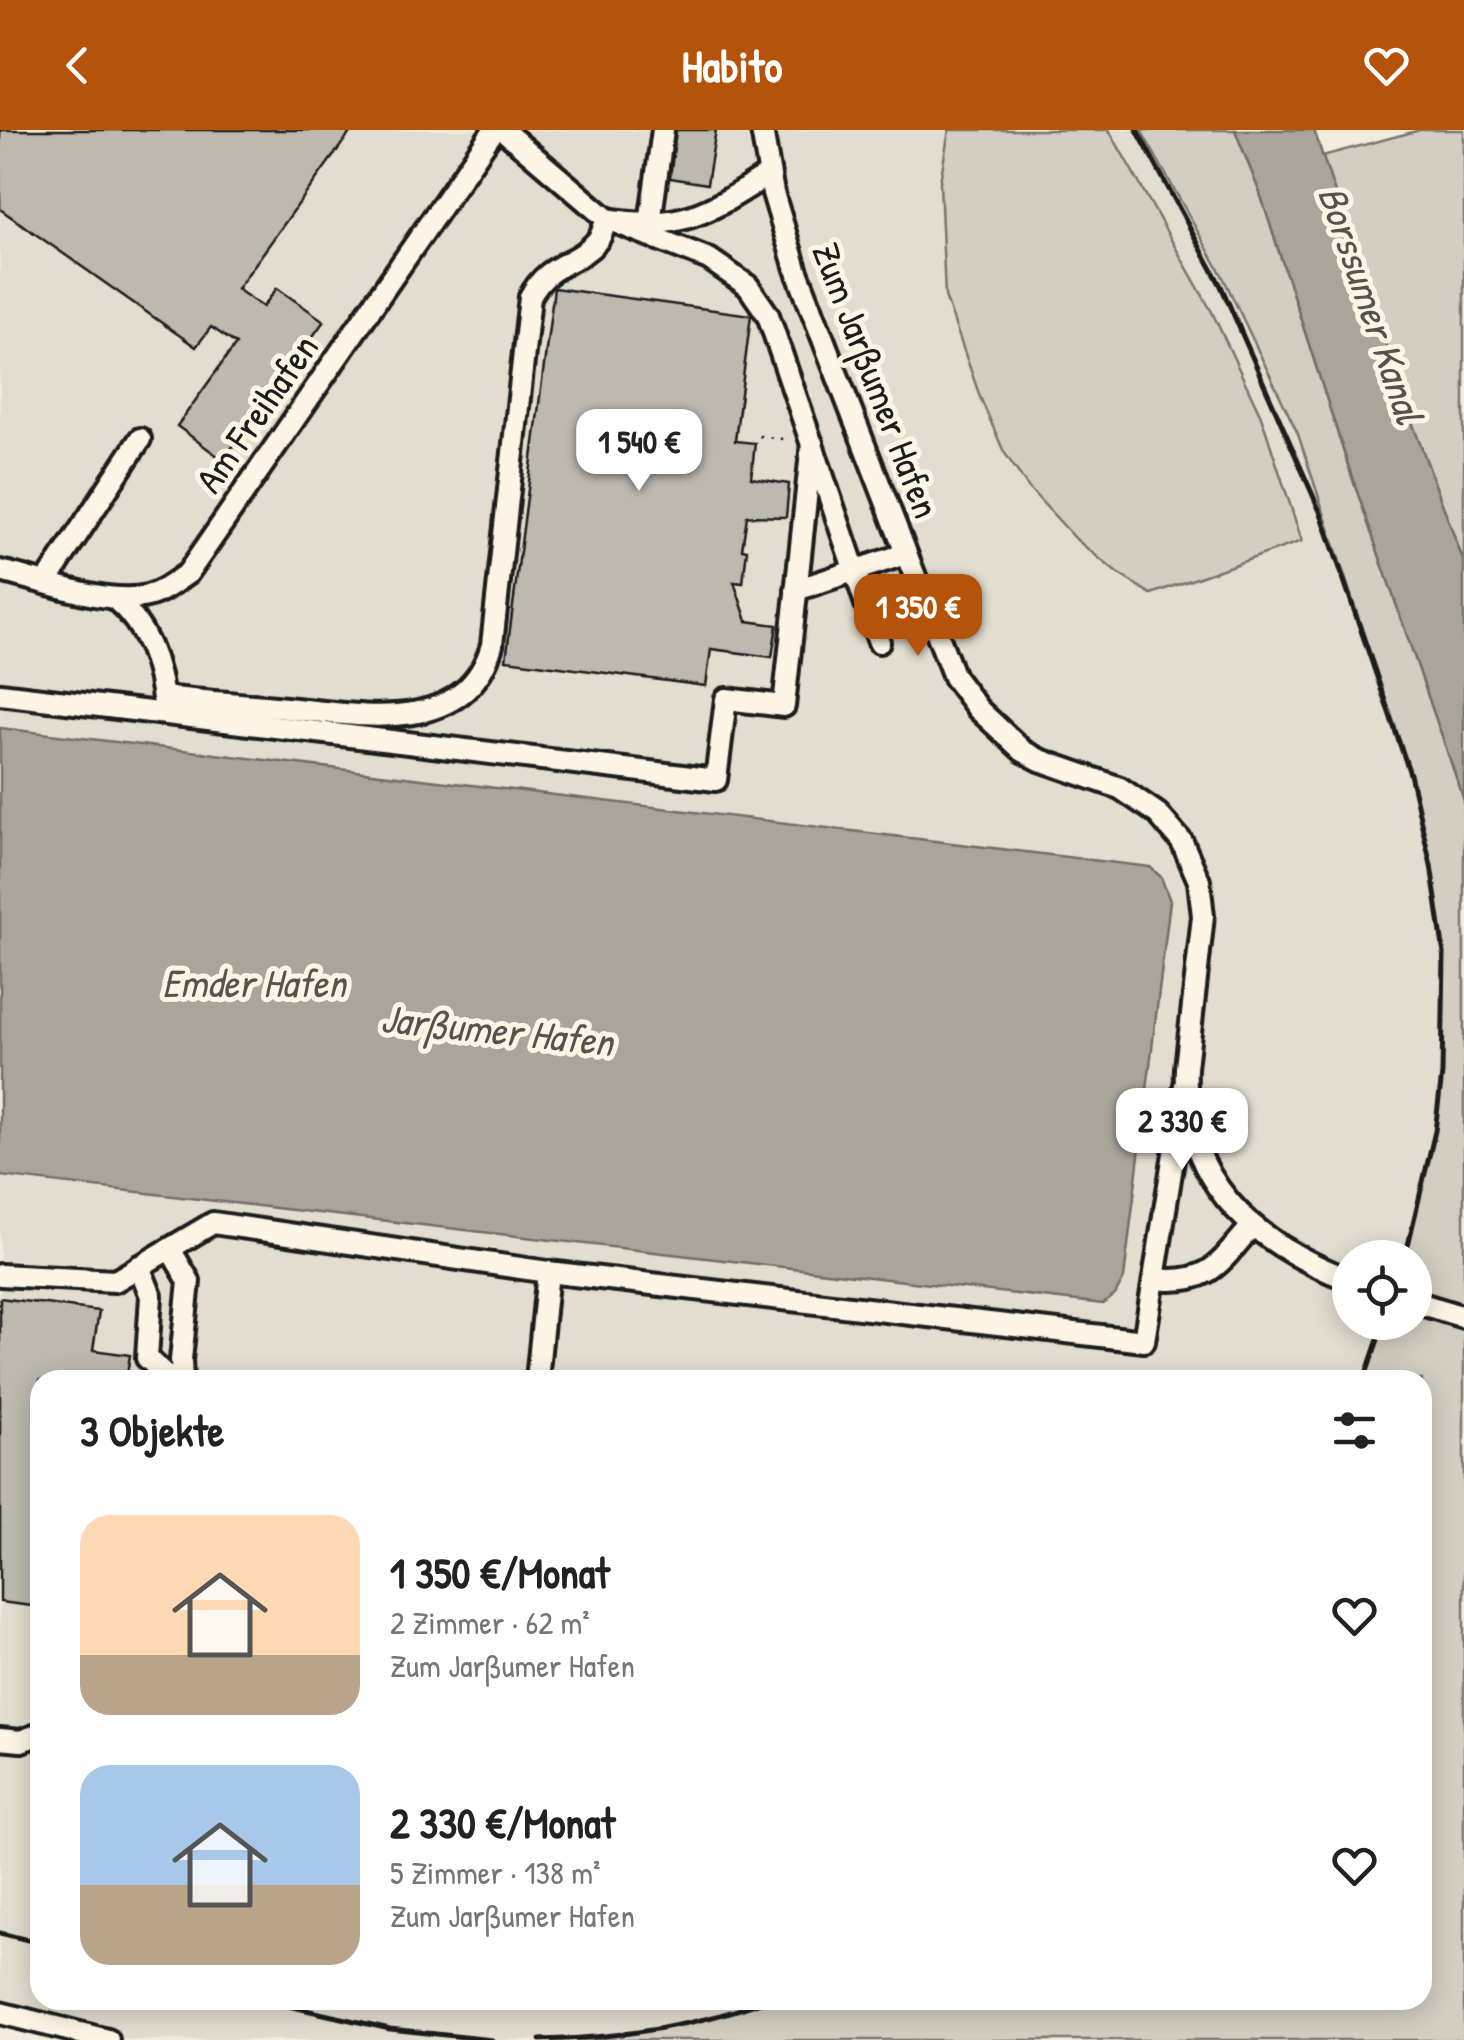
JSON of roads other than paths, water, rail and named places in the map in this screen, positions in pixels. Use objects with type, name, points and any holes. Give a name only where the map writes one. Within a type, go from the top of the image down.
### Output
[{"type":"street","name":"Am Freihafen","points":[[0,571],[114,598],[144,597],[163,591],[188,573],[494,130]]},
{"type":"street","points":[[504,130],[607,219],[709,259],[748,286],[768,315],[880,642]]},
{"type":"street","points":[[650,223],[663,130]]},
{"type":"street","name":"Zum Jarßumer Hafen","points":[[762,130],[780,220],[796,269],[954,677],[1000,732],[1040,760],[1120,788],[1142,802],[1171,827],[1192,860],[1203,916],[1185,1085],[1193,1133],[1210,1175],[1251,1227],[1301,1260],[1332,1273]]},
{"type":"street","points":[[607,219],[650,223],[694,218],[769,174]]},
{"type":"street","points":[[0,694],[380,716],[446,704],[473,686],[486,666],[492,645],[530,297],[548,272],[598,240],[607,219]]},
{"type":"street","points":[[46,582],[140,439]]},
{"type":"street","points":[[164,706],[716,780],[726,699],[784,706],[812,443]]},
{"type":"street","points":[[796,590],[905,554]]},
{"type":"street","points":[[114,598],[134,615],[150,645],[162,677],[164,706]]},
{"type":"street","points":[[0,1274],[115,1281],[213,1223],[548,1272],[1144,1341],[1185,1085]]},
{"type":"street","points":[[1155,1278],[1179,1282],[1204,1276],[1251,1227]]},
{"type":"street","points":[[170,1249],[189,1281],[183,1370]]},
{"type":"street","points":[[139,1266],[150,1296],[147,1358],[160,1370]]},
{"type":"street","points":[[538,1370],[548,1272]]},
{"type":"street","points":[[1432,1307],[1464,1317]]},
{"type":"street","points":[[0,1739],[30,1738]]},
{"type":"street","points":[[0,2013],[108,2040]]},
{"type":"water","name":"Borssumer Kanal","points":[[1235,130],[1314,130],[1405,403],[1464,563],[1464,800],[1349,468],[1260,193]]},
{"type":"water","name":"Emder Hafen","points":[[0,728],[1150,867],[1161,877],[1170,901],[1124,1278],[1115,1295],[1103,1304],[0,1176]]},
{"type":"railway","points":[[1137,130],[1221,286],[1322,516],[1410,774],[1431,865],[1444,954],[1442,1074],[1435,1131],[1409,1240]]},
{"type":"railway","points":[[1367,1370],[1378,1340]]},
{"type":"railway","points":[[0,1933],[30,1940]]},
{"type":"railway","points":[[306,2010],[390,2029],[492,2040]]},
{"type":"railway","points":[[540,2040],[655,2029],[735,2010]]},
{"type":"water label","name":"Jarßumer Hafen","points":[[497,1029]]}]
